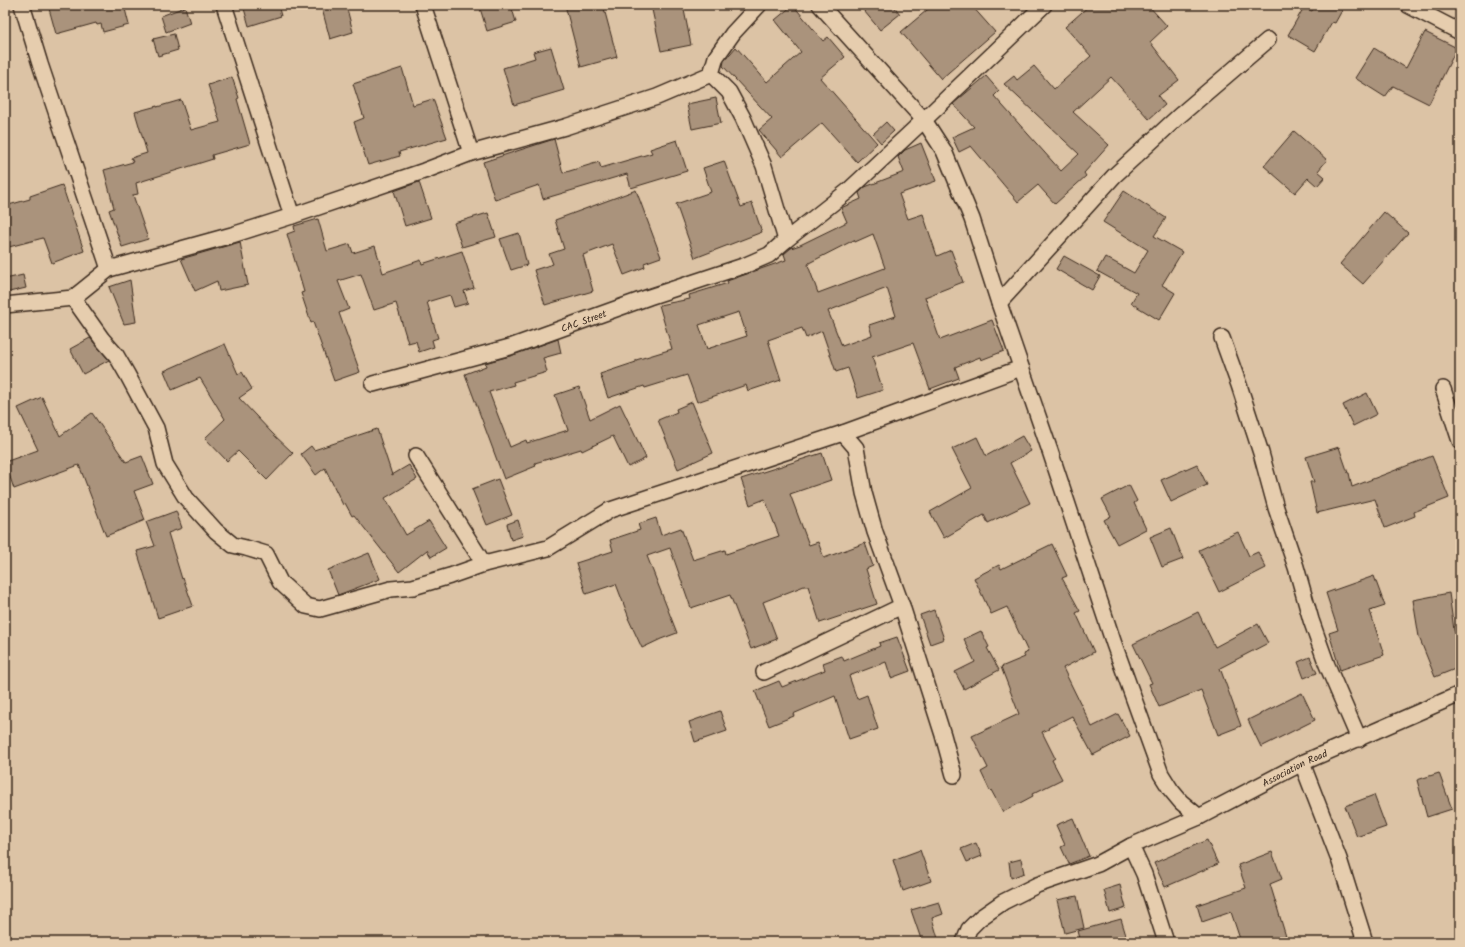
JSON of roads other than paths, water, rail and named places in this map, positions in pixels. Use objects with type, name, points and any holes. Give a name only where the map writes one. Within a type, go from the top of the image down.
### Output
[{"type":"street","points":[[22,5],[108,269]]},
{"type":"street","points":[[224,5],[292,216]]},
{"type":"street","points":[[423,5],[471,153]]},
{"type":"street","points":[[711,74],[716,57],[733,32],[758,5]]},
{"type":"street","points":[[820,5],[924,120],[944,151],[972,219],[1114,644],[1161,774],[1181,802],[1199,817]]},
{"type":"street","name":"CAC Street","points":[[373,384],[510,347],[649,297],[746,265],[769,255],[848,191],[1044,5]]},
{"type":"street","points":[[1408,5],[1460,32]]},
{"type":"street","points":[[999,303],[1114,176],[1179,116],[1268,40]]},
{"type":"street","points":[[5,305],[73,298],[108,269],[232,236],[424,171],[471,153],[565,127],[657,97],[711,74]]},
{"type":"street","points":[[711,74],[729,92],[743,118],[764,166],[786,240]]},
{"type":"street","points":[[73,298],[116,356],[127,374],[156,428],[165,464],[186,498],[216,531],[233,545],[266,554],[280,582],[306,606],[320,609],[391,589],[413,587],[484,564],[548,548],[610,510],[843,433],[1021,368]]},
{"type":"street","points":[[1222,338],[1261,453],[1276,508],[1296,567],[1311,620],[1327,665],[1359,738]]},
{"type":"street","points":[[1442,389],[1460,441]]},
{"type":"street","points":[[843,433],[856,448],[864,493],[875,532],[902,606],[943,735],[954,775]]},
{"type":"street","points":[[416,456],[484,564]]},
{"type":"street","points":[[764,672],[902,606]]},
{"type":"street","name":"Association Road","points":[[964,942],[969,929],[980,918],[1003,902],[1037,886],[1098,864],[1132,846],[1199,817],[1302,763],[1460,694]]},
{"type":"street","points":[[1302,763],[1340,859],[1365,942]]},
{"type":"street","points":[[1132,846],[1144,874],[1166,942]]}]
